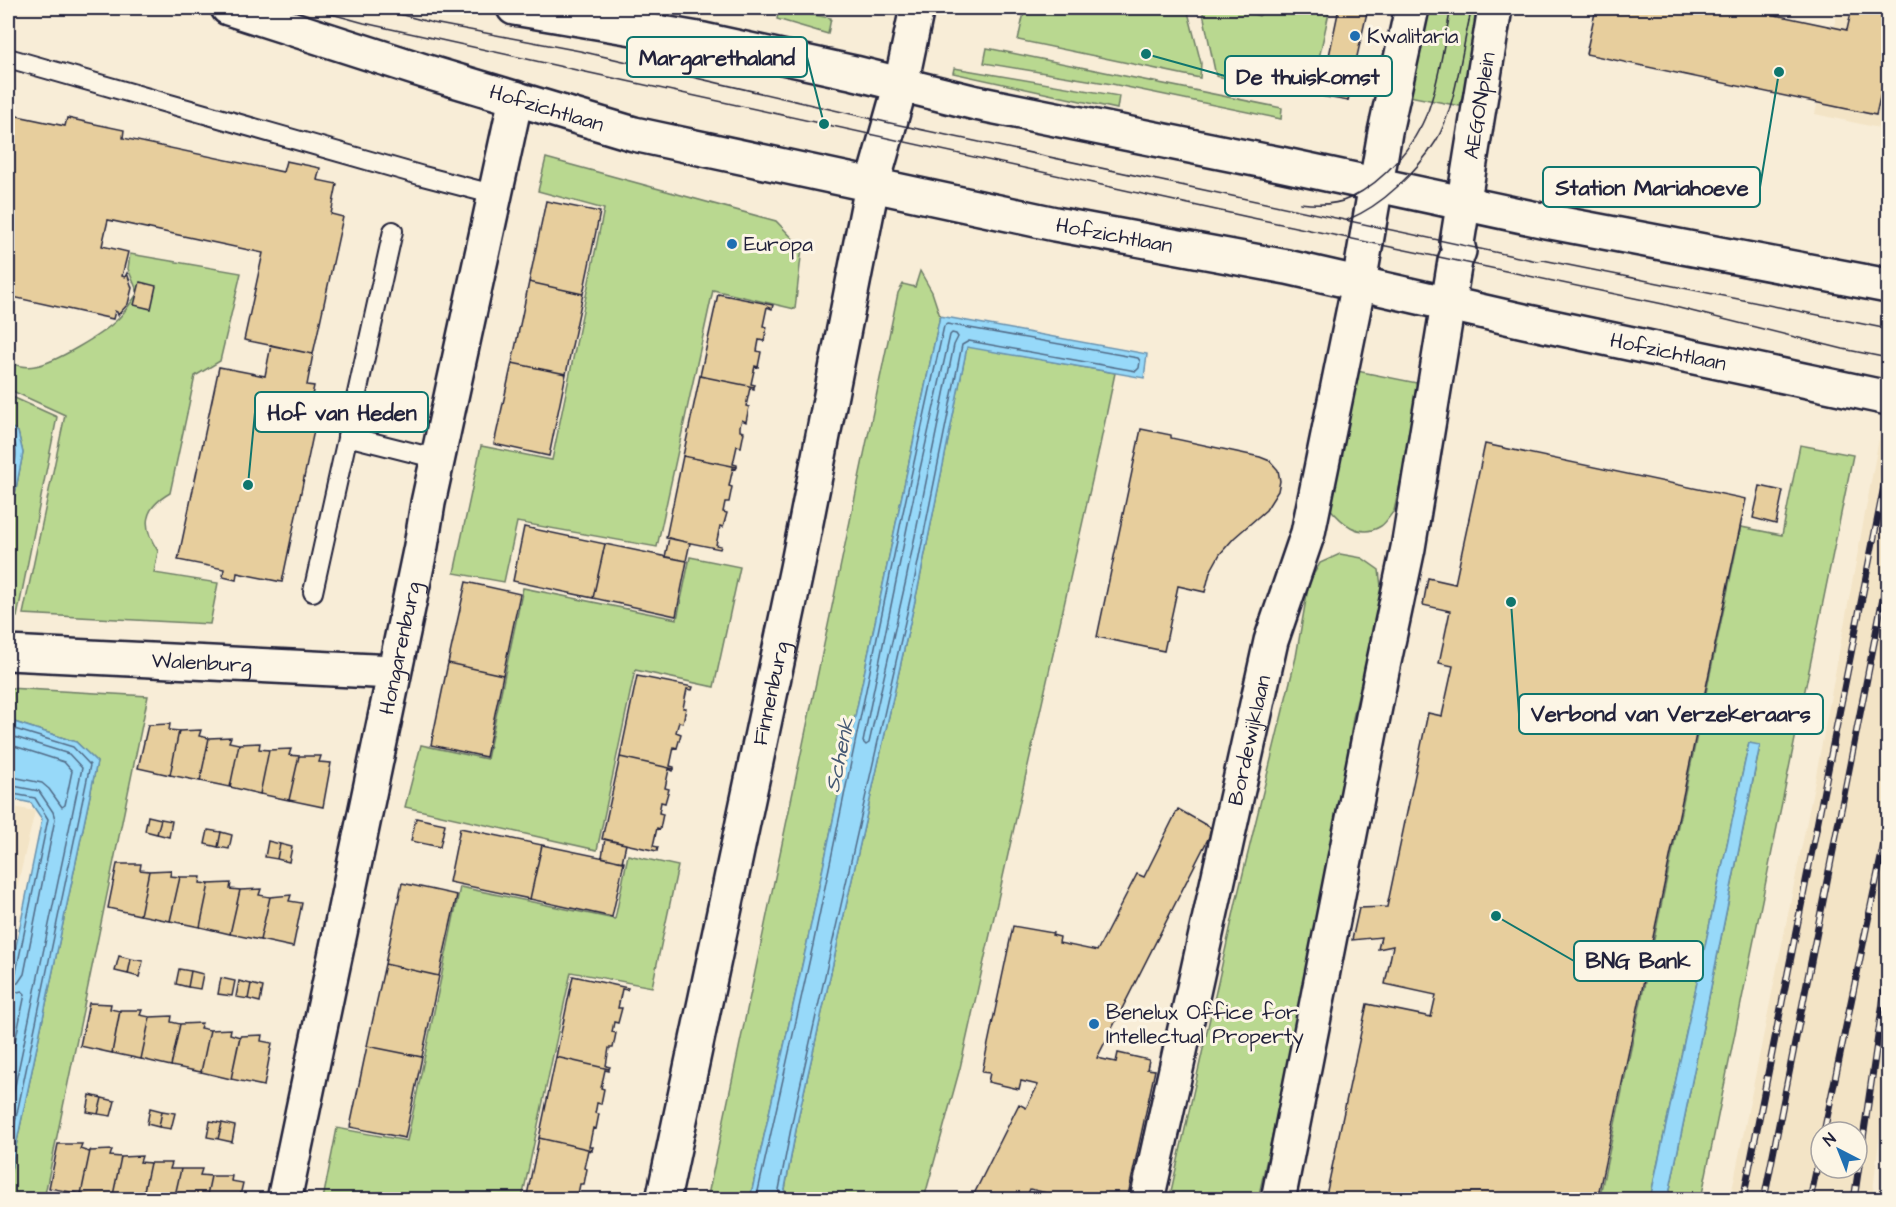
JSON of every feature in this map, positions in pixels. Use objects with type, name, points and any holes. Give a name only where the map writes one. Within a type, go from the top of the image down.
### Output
[{"type":"street","name":"Hofzichtlaan","points":[[228,8],[424,72],[633,134],[1054,224],[1287,267],[1448,304],[1888,398]]},
{"type":"street","points":[[872,186],[901,84],[917,8]]},
{"type":"street","points":[[1359,284],[1385,132],[1412,8]]},
{"type":"street","name":"AEGONplein","points":[[1464,203],[1495,8]]},
{"type":"street","points":[[524,9],[704,39],[976,103],[1559,223],[1888,286]]},
{"type":"street","name":"Hongarenburg","points":[[284,1200],[438,459],[516,98]]},
{"type":"street","name":"Finnenburg","points":[[663,1200],[794,580],[872,186]]},
{"type":"street","points":[[1278,1200],[1408,548],[1455,261],[1459,251],[1457,243],[1464,203]]},
{"type":"street","name":"Bordewijklaan","points":[[1148,1200],[1272,640],[1308,533],[1359,284]]},
{"type":"street","name":"Walenburg","points":[[8,653],[394,672]]},
{"type":"lane","points":[[8,58],[496,195]]},
{"type":"lane","points":[[313,592],[393,231]]},
{"type":"lane","points":[[347,436],[438,459]]},
{"type":"shaded area","points":[[1838,8],[1888,8],[1888,130],[1815,114]]},
{"type":"shaded area","points":[[1888,391],[1888,1081],[1872,1199],[1730,1200],[1814,786]]},
{"type":"shaded area","points":[[8,806],[35,811],[8,926]]},
{"type":"green space","points":[[1025,8],[1187,8],[1201,63],[1200,78],[1018,40]]},
{"type":"green space","points":[[1202,8],[1233,8],[1259,16],[1268,8],[1330,8],[1311,95],[1216,76]]},
{"type":"green space","points":[[1430,8],[1482,8],[1460,106],[1409,96]]},
{"type":"green space","points":[[779,9],[831,18],[828,34],[777,19]]},
{"type":"green space","points":[[987,48],[1282,108],[1281,119],[1112,84],[984,63]]},
{"type":"green space","points":[[954,68],[1119,96],[1117,109],[953,73]]},
{"type":"green space","points":[[546,158],[776,221],[802,248],[795,309],[713,290],[657,547],[517,522],[504,582],[454,573],[481,446],[552,460],[604,209],[538,191]]},
{"type":"green space","points":[[130,254],[241,273],[220,361],[195,376],[170,493],[154,505],[147,526],[158,551],[154,573],[218,583],[210,624],[23,614],[65,415],[8,389],[8,362],[24,367],[44,364],[78,347],[118,319],[138,293],[128,269]]},
{"type":"green space","points":[[920,271],[932,292],[940,316],[807,943],[750,1199],[707,1200],[898,293],[903,284],[915,287]]},
{"type":"green space","points":[[967,346],[1115,373],[1100,445],[960,1068],[924,1199],[783,1200],[799,1114],[919,583]]},
{"type":"green space","points":[[1352,370],[1422,384],[1394,511],[1381,526],[1365,531],[1345,523],[1328,506]]},
{"type":"green space","points":[[8,395],[57,417],[17,617],[8,617],[8,529],[23,453],[18,432],[8,425]]},
{"type":"green space","points":[[1800,445],[1853,455],[1701,1199],[1668,1199],[1760,746],[1749,743],[1650,1199],[1599,1200],[1741,527],[1782,535]]},
{"type":"green space","points":[[1340,554],[1362,558],[1379,570],[1382,595],[1353,718],[1347,759],[1346,804],[1258,1199],[1169,1200],[1237,898],[1296,657],[1309,582],[1320,563]]},
{"type":"green space","points":[[690,557],[740,567],[714,687],[635,670],[597,850],[405,807],[421,745],[487,759],[523,588],[677,619]]},
{"type":"green space","points":[[8,688],[148,696],[44,1199],[8,1199],[8,1184],[97,762],[76,742],[8,720]]},
{"type":"green space","points":[[628,855],[678,866],[652,987],[571,972],[522,1199],[323,1199],[337,1128],[407,1141],[460,887],[615,919]]},
{"type":"water","points":[[940,316],[1147,354],[1144,378],[967,347],[919,583],[799,1114],[783,1199],[750,1199],[807,943]]},
{"type":"water","points":[[8,425],[18,432],[23,453],[8,529]]},
{"type":"water","points":[[8,720],[76,742],[97,762],[8,1184],[8,985],[42,819],[31,803],[8,798]]},
{"type":"water","points":[[1749,743],[1760,745],[1668,1199],[1650,1199]]},
{"type":"building","points":[[1339,8],[1368,8],[1356,61],[1329,56]]},
{"type":"building","points":[[1596,8],[1742,8],[1847,30],[1852,8],[1888,8],[1888,85],[1883,84],[1876,115],[1586,54]]},
{"type":"building","points":[[1329,56],[1356,61],[1348,101],[1320,96]]},
{"type":"building","points":[[8,114],[65,126],[67,118],[124,130],[123,138],[283,172],[286,161],[320,168],[317,180],[337,184],[331,214],[343,217],[313,354],[244,340],[263,253],[108,220],[102,246],[128,252],[122,276],[125,277],[127,273],[132,288],[128,304],[118,315],[115,311],[113,319],[8,296]]},
{"type":"building","points":[[546,201],[600,212],[583,294],[529,282]]},
{"type":"building","points":[[140,282],[156,286],[151,309],[134,305]]},
{"type":"building","points":[[529,282],[583,294],[566,374],[512,363]]},
{"type":"building","points":[[718,294],[773,305],[772,309],[767,307],[763,326],[767,327],[764,341],[759,340],[757,351],[761,352],[751,384],[755,385],[754,387],[700,376]]},
{"type":"building","points":[[271,345],[313,354],[307,385],[314,386],[311,400],[320,402],[282,582],[237,573],[236,580],[223,577],[224,569],[178,560],[219,367],[265,376]]},
{"type":"building","points":[[512,363],[566,374],[549,456],[494,444]]},
{"type":"building","points":[[700,376],[754,387],[754,389],[750,388],[746,406],[749,407],[746,422],[742,420],[740,426],[740,431],[744,432],[741,447],[737,446],[733,464],[737,467],[683,456]]},
{"type":"building","points":[[1141,429],[1171,435],[1171,438],[1260,457],[1270,461],[1278,470],[1280,481],[1278,491],[1266,510],[1234,538],[1220,554],[1210,572],[1205,592],[1178,586],[1164,651],[1097,637]]},
{"type":"building","points":[[1485,444],[1746,499],[1597,1200],[1325,1200],[1367,1004],[1431,1017],[1436,995],[1385,984],[1393,946],[1378,949],[1381,937],[1352,940],[1359,908],[1387,907],[1428,713],[1442,716],[1453,666],[1439,663],[1450,611],[1423,605],[1428,578],[1455,584]]},
{"type":"building","points":[[683,456],[737,467],[733,468],[729,486],[732,487],[729,502],[725,502],[723,512],[727,513],[723,527],[720,526],[716,545],[721,546],[720,549],[666,538]]},
{"type":"building","points":[[1760,486],[1783,491],[1776,524],[1753,518]]},
{"type":"building","points":[[524,527],[605,544],[593,598],[513,581]]},
{"type":"building","points":[[669,538],[690,543],[686,561],[665,557]]},
{"type":"building","points":[[605,544],[687,561],[676,616],[593,598]]},
{"type":"building","points":[[466,582],[520,594],[503,675],[448,663]]},
{"type":"building","points":[[448,663],[503,675],[486,757],[431,745]]},
{"type":"building","points":[[637,676],[693,687],[692,690],[687,689],[683,723],[679,722],[676,732],[681,734],[677,748],[674,747],[670,766],[674,769],[620,757]]},
{"type":"building","points":[[170,724],[169,730],[179,731],[170,775],[138,768],[148,725]]},
{"type":"building","points":[[201,730],[199,736],[209,738],[200,781],[170,775],[179,731]]},
{"type":"building","points":[[231,737],[229,742],[239,744],[230,787],[200,781],[209,738]]},
{"type":"building","points":[[260,743],[259,749],[269,750],[260,794],[230,787],[239,744]]},
{"type":"building","points":[[291,749],[289,755],[299,756],[289,800],[260,794],[269,750]]},
{"type":"building","points":[[299,756],[321,756],[319,762],[331,763],[323,807],[289,800]]},
{"type":"building","points":[[620,757],[674,769],[673,771],[669,769],[665,788],[669,789],[665,803],[661,802],[659,813],[663,814],[653,846],[658,847],[657,851],[602,839]]},
{"type":"building","points":[[1178,809],[1213,829],[1097,1058],[1116,1062],[1118,1053],[1149,1060],[1147,1069],[1155,1070],[1127,1200],[1077,1200],[1030,1189],[1025,1200],[971,1200],[1019,1104],[1026,1108],[1038,1085],[1021,1081],[1019,1089],[988,1082],[990,1073],[982,1072],[1013,926],[1053,933],[1052,935],[1060,937],[1059,943],[1097,951],[1137,874],[1144,877]]},
{"type":"building","points":[[148,816],[161,819],[157,834],[145,831]]},
{"type":"building","points":[[416,818],[445,824],[440,847],[411,841]]},
{"type":"building","points":[[161,819],[172,821],[169,837],[157,834]]},
{"type":"building","points":[[460,828],[542,845],[530,899],[449,882]]},
{"type":"building","points":[[208,830],[221,832],[218,847],[205,844]]},
{"type":"building","points":[[221,832],[232,835],[229,849],[218,847]]},
{"type":"building","points":[[605,839],[626,844],[622,862],[602,857]]},
{"type":"building","points":[[268,841],[280,844],[277,859],[265,857]]},
{"type":"building","points":[[280,844],[292,847],[289,862],[277,859]]},
{"type":"building","points":[[542,845],[624,862],[612,917],[530,899]]},
{"type":"building","points":[[117,864],[141,864],[140,870],[149,871],[140,915],[108,908]]},
{"type":"building","points":[[171,870],[170,876],[180,877],[170,921],[140,915],[149,871]]},
{"type":"building","points":[[180,877],[201,877],[200,883],[209,884],[200,927],[170,921]]},
{"type":"building","points":[[231,883],[230,889],[240,890],[230,934],[200,927],[209,884]]},
{"type":"building","points":[[402,883],[457,895],[439,976],[385,964]]},
{"type":"building","points":[[261,889],[259,895],[270,897],[260,940],[230,934],[240,890]]},
{"type":"building","points":[[291,895],[289,901],[302,903],[293,947],[260,940],[270,897]]},
{"type":"building","points":[[119,956],[131,959],[128,974],[115,971]]},
{"type":"building","points":[[131,959],[143,961],[139,977],[128,974]]},
{"type":"building","points":[[385,964],[439,976],[422,1057],[367,1046]]},
{"type":"building","points":[[179,969],[191,971],[188,987],[176,984]]},
{"type":"building","points":[[191,971],[203,974],[200,989],[188,987]]},
{"type":"building","points":[[573,976],[628,988],[627,990],[622,989],[618,1008],[622,1008],[618,1023],[614,1022],[612,1032],[616,1033],[613,1048],[609,1048],[606,1066],[610,1067],[609,1069],[556,1057]]},
{"type":"building","points":[[221,978],[235,981],[232,996],[218,994]]},
{"type":"building","points":[[239,981],[251,984],[248,999],[236,997]]},
{"type":"building","points":[[251,984],[263,987],[260,1002],[248,999]]},
{"type":"building","points":[[89,1003],[111,1004],[110,1009],[120,1011],[112,1053],[80,1046]]},
{"type":"building","points":[[120,1010],[142,1010],[140,1015],[150,1017],[141,1059],[112,1053]]},
{"type":"building","points":[[172,1016],[171,1022],[180,1024],[171,1066],[141,1059],[150,1017]]},
{"type":"building","points":[[202,1023],[200,1028],[210,1030],[201,1072],[171,1066],[180,1024]]},
{"type":"building","points":[[231,1029],[230,1034],[240,1037],[231,1079],[201,1072],[210,1030]]},
{"type":"building","points":[[262,1035],[261,1041],[272,1043],[264,1086],[231,1079],[240,1036]]},
{"type":"building","points":[[367,1046],[422,1057],[405,1138],[350,1127]]},
{"type":"building","points":[[556,1057],[609,1069],[609,1071],[605,1070],[601,1088],[604,1089],[601,1104],[597,1103],[595,1113],[599,1114],[589,1147],[593,1147],[592,1150],[539,1138]]},
{"type":"building","points":[[90,1095],[102,1098],[98,1114],[87,1112]]},
{"type":"building","points":[[102,1098],[115,1101],[111,1116],[98,1114]]},
{"type":"building","points":[[150,1108],[162,1111],[159,1127],[147,1124]]},
{"type":"building","points":[[162,1111],[175,1113],[171,1129],[159,1127]]},
{"type":"building","points":[[210,1121],[222,1123],[218,1139],[207,1137]]},
{"type":"building","points":[[222,1123],[235,1126],[232,1142],[218,1139]]},
{"type":"building","points":[[539,1138],[592,1150],[588,1150],[584,1168],[587,1169],[584,1184],[580,1184],[578,1194],[582,1195],[581,1200],[526,1200]]},
{"type":"building","points":[[58,1144],[82,1144],[80,1149],[90,1151],[81,1194],[49,1188]]},
{"type":"building","points":[[112,1150],[110,1156],[121,1157],[112,1200],[81,1194],[90,1151]]},
{"type":"building","points":[[142,1156],[140,1162],[150,1163],[142,1200],[112,1200],[121,1157]]},
{"type":"building","points":[[150,1163],[172,1163],[170,1169],[181,1169],[174,1200],[142,1200]]},
{"type":"building","points":[[181,1169],[202,1169],[200,1175],[211,1176],[206,1200],[174,1200]]},
{"type":"building","points":[[211,1176],[232,1176],[231,1181],[243,1183],[239,1200],[206,1200]]},
{"type":"tram line","points":[[310,8],[364,23],[1248,217],[1663,304],[1888,358]]},
{"type":"tram line","points":[[376,8],[433,23],[580,51],[890,123],[1537,261],[1543,260],[1888,329]]},
{"type":"tram line","points":[[1300,203],[1326,204],[1350,198],[1375,182],[1397,161],[1415,137],[1428,111],[1439,73],[1451,8]]},
{"type":"tram line","points":[[1347,220],[1367,210],[1391,192],[1418,166],[1436,141],[1454,94],[1472,8]]},
{"type":"railway","points":[[1743,1200],[1888,466]]},
{"type":"railway","points":[[1764,1200],[1888,572]]},
{"type":"railway","points":[[1826,1120],[1888,824]]},
{"type":"railway","points":[[1854,1200],[1888,968]]},
{"type":"railway","points":[[1810,1200],[1814,1180]]},
{"type":"place","name":"Kwalitaria","points":[[1355,36]]},
{"type":"place","name":"De thuiskomst","points":[[1146,54]]},
{"type":"place","name":"Station Mariahoeve","points":[[1779,72]]},
{"type":"place","name":"Margarethaland","points":[[824,124]]},
{"type":"place","name":"Europa","points":[[732,244]]},
{"type":"place","name":"Hof van Heden","points":[[248,485]]},
{"type":"place","name":"Verbond van Verzekeraars","points":[[1511,602]]},
{"type":"place","name":"BNG Bank","points":[[1496,916]]},
{"type":"place","name":"Benelux Office for Intellectual Property","points":[[1094,1024]]},
{"type":"water label","name":"Schenk","points":[[840,755]]}]
